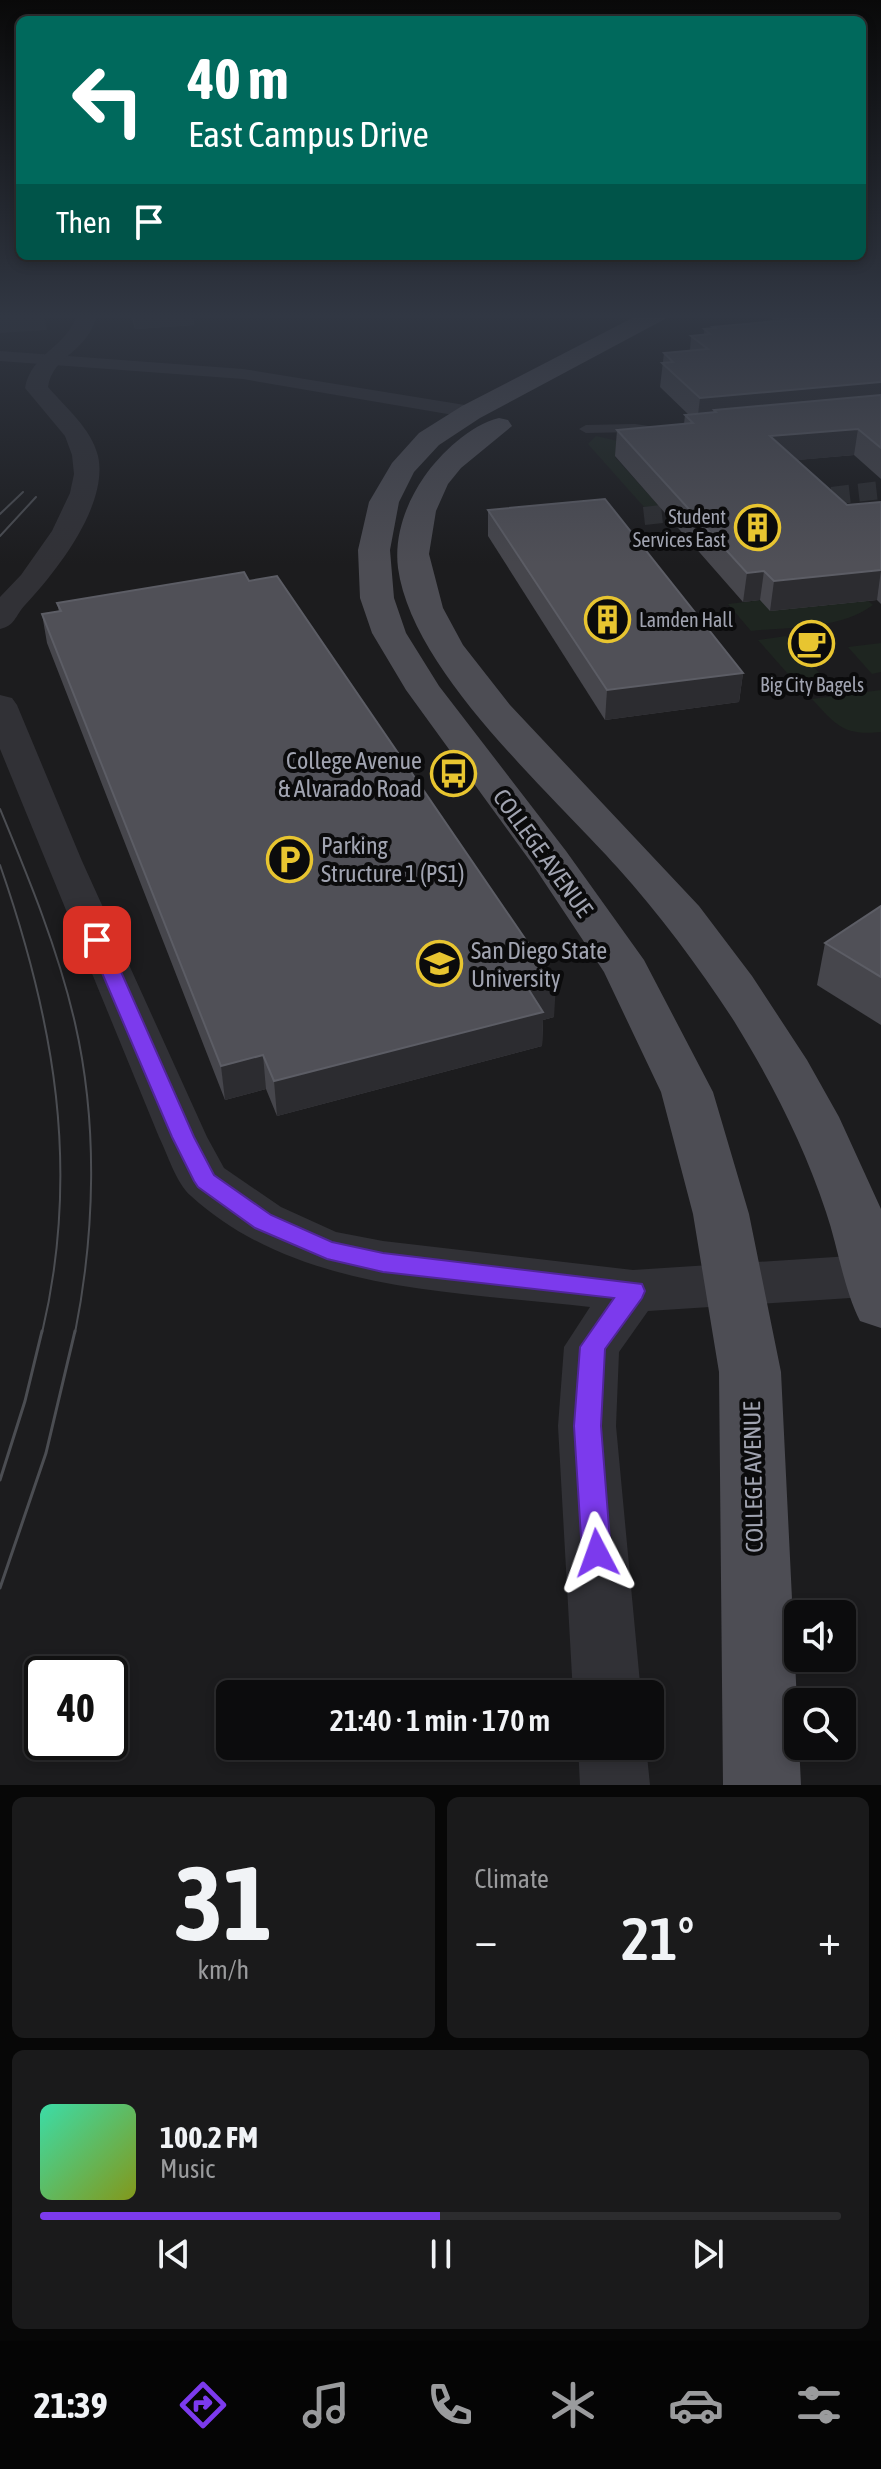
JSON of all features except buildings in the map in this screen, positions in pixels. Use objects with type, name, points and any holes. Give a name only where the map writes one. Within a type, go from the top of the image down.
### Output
[{"type":"main road","name":"COLLEGE AVENUE","points":[[527,397],[466,432],[429,494],[415,527],[413,566],[429,617],[461,669],[538,761],[632,860],[707,947],[797,1083],[853,1211],[879,1285]]},
{"type":"main road","name":"COLLEGE AVENUE","points":[[538,397],[466,432],[429,439],[402,469],[384,502],[374,550],[377,598],[389,633],[424,690],[560,872],[627,971],[687,1092],[721,1214],[736,1282],[750,1372],[762,1785]]},
{"type":"street","points":[[0,620],[65,532],[80,505],[86,473],[85,453],[76,434],[44,397]]},
{"type":"street","points":[[333,397],[466,432]]},
{"type":"street","points":[[586,429],[635,428],[661,433],[680,432]]},
{"type":"street","points":[[0,705],[69,875],[183,1137],[206,1181],[263,1221],[327,1250],[383,1262],[633,1291],[736,1282],[879,1285]]},
{"type":"street","points":[[606,1680],[587,1426],[592,1347],[633,1291]]},
{"type":"street","points":[[613,1760],[615,1785]]},
{"type":"shaded area","name":"San Diego State University","points":[[0,397],[881,397],[881,1785],[0,1785]]},
{"type":"shaded area","points":[[596,436],[631,444],[615,457],[659,506],[644,507],[588,444]]},
{"type":"shaded area","points":[[855,589],[873,605],[846,619],[815,626],[751,631],[728,604],[831,592],[842,603],[856,602]]},
{"type":"shaded area","points":[[786,636],[832,687],[803,691],[758,640]]},
{"type":"shaded area","points":[[881,643],[881,672],[872,674],[848,647]]},
{"type":"shaded area","points":[[881,690],[881,732],[858,732],[841,727],[812,699]]},
{"type":"tunnel","points":[[805,499],[881,490]]},
{"type":"tunnel","points":[[644,516],[697,510]]},
{"type":"tram line","points":[[0,514],[23,492]]},
{"type":"tram line","points":[[0,536],[36,497]]},
{"type":"tram line","points":[[0,809],[32,888],[68,995],[88,1100],[90,1217],[75,1333]]},
{"type":"tram line","points":[[0,865],[35,980],[56,1096],[60,1154],[59,1212],[54,1272],[42,1333]]},
{"type":"tram line","points":[[0,1480],[25,1401],[42,1331]]},
{"type":"tram line","points":[[0,1588],[46,1453],[75,1331]]},
{"type":"place","name":"Student Services East","points":[[757,528]]},
{"type":"place","name":"Lamden Hall","points":[[608,619]]},
{"type":"place","name":"Big City Bagels","points":[[812,644]]},
{"type":"place","name":"College Avenue & Alvarado Road","points":[[453,774]]},
{"type":"place","name":"Parking Structure 1 (PS1)","points":[[290,859]]},
{"type":"place","name":"San Diego State University","points":[[440,964]]},
{"type":"route","points":[[97,940],[183,1137],[206,1181],[263,1221],[327,1250],[383,1262],[633,1291],[592,1347],[587,1426],[597,1553]]}]
